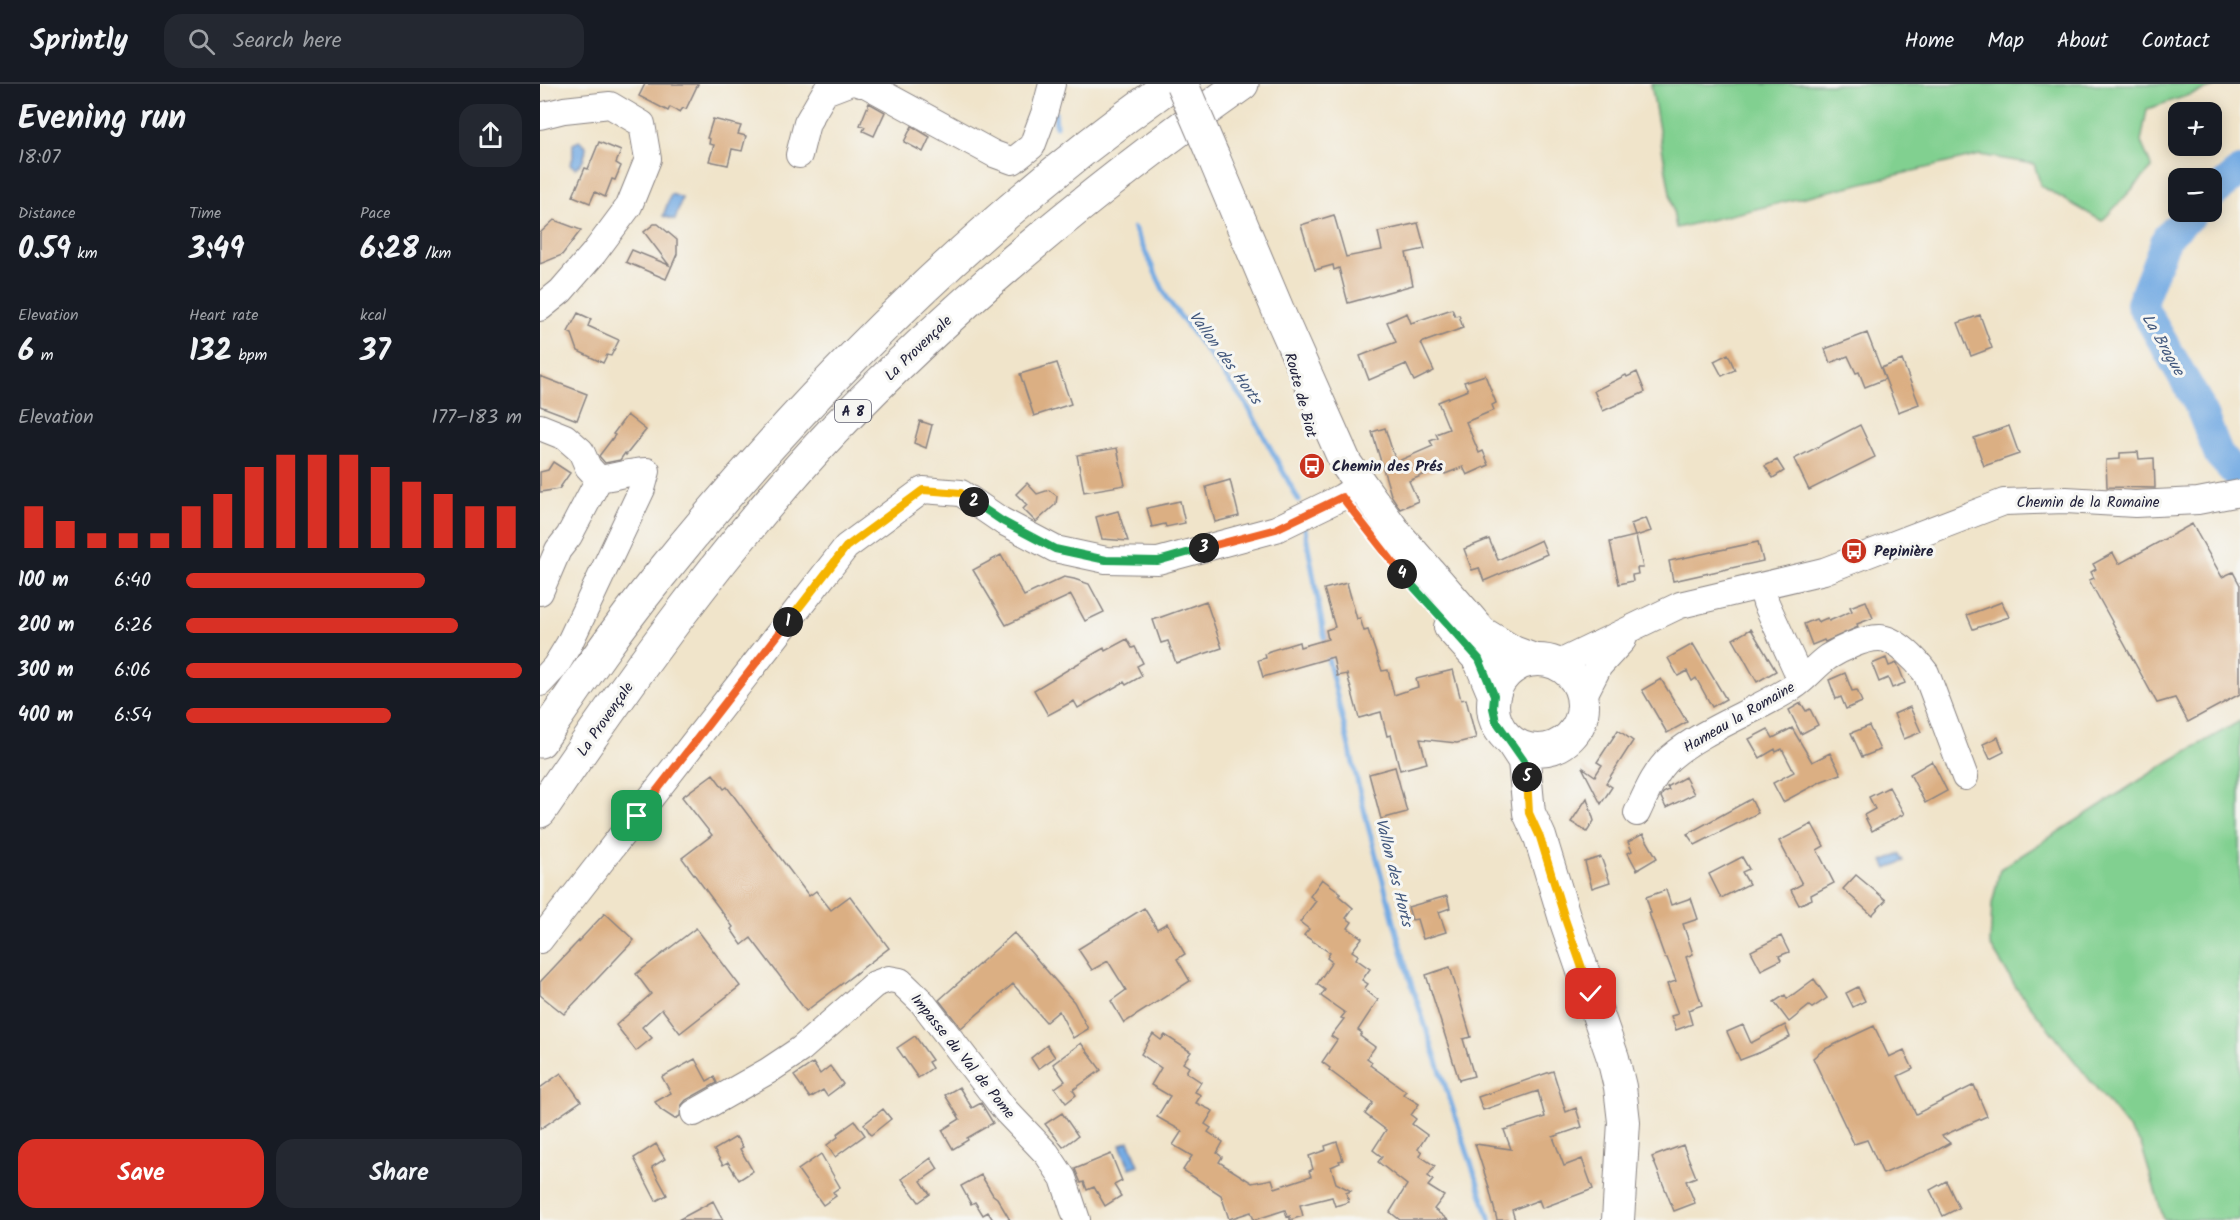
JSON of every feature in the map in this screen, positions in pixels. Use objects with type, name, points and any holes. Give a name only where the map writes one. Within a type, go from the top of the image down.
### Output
[{"type":"highway","name":"A 8","points":[[540,741],[654,582],[730,491],[847,362],[906,303],[979,236],[1126,116],[1171,84]]},
{"type":"highway","name":"La Provençale","points":[[540,811],[681,614],[777,495],[833,431],[969,299],[1053,226],[1166,138],[1242,84]]},
{"type":"main road","name":"Route de Biot","points":[[1182,84],[1283,322],[1347,464],[1351,491],[1417,592],[1479,659],[1494,695]]},
{"type":"main road","name":"Route de Biot","points":[[1351,491],[1397,536],[1482,633],[1513,652],[1546,662]]},
{"type":"main road","points":[[1511,741],[1534,750],[1547,749],[1570,737],[1578,726],[1582,713],[1582,699],[1578,685],[1570,673],[1546,662],[1520,663],[1508,671],[1499,682],[1494,695],[1493,708],[1502,732],[1524,761],[1529,813],[1540,837],[1565,919],[1613,1058],[1620,1087],[1624,1122],[1618,1220]]},
{"type":"main road","points":[[1540,837],[1545,777],[1558,745]]},
{"type":"street","points":[[799,155],[807,123],[825,92],[846,84]]},
{"type":"street","points":[[860,84],[865,84],[994,154],[1013,161],[1032,146],[1052,84]]},
{"type":"street","points":[[540,116],[564,110],[610,105],[642,124],[648,159],[628,206],[601,244],[561,291],[540,308]]},
{"type":"street","points":[[540,427],[565,437],[581,452],[588,467],[599,479]]},
{"type":"street","points":[[540,683],[555,667],[569,644],[642,489],[647,471],[632,471],[616,477],[599,479]]},
{"type":"street","points":[[540,592],[558,550],[569,536],[599,479]]},
{"type":"street","points":[[540,940],[846,547],[923,490],[961,493],[1002,521],[1055,549],[1106,560],[1158,561],[1276,529],[1351,491]]},
{"type":"street","name":"Chemin de la Romaine","points":[[1546,662],[1633,628],[1680,605],[1824,571],[2004,502],[2066,500],[2135,504],[2198,501],[2240,493]]},
{"type":"street","points":[[1768,585],[1777,595],[1806,676]]},
{"type":"street","name":"Chemin de la Romaine","points":[[1582,699],[1599,666],[1633,628]]},
{"type":"street","name":"Hameau la Romaine","points":[[1637,813],[1653,778],[1670,758],[1795,686],[1829,656],[1862,642],[1881,638],[1915,658],[1926,673],[1965,777]]},
{"type":"street","name":"Impasse du Val de Pome","points":[[694,1113],[768,1071],[801,1049],[875,984],[889,979],[900,981],[922,1002],[1006,1111],[1047,1154],[1063,1178],[1077,1220]]},
{"type":"green space","points":[[1651,84],[2223,84],[2147,109],[2141,142],[2152,168],[2102,221],[2041,186],[2034,164],[1980,155],[1676,228]]},
{"type":"green space","points":[[2240,721],[2240,1220],[2164,1220],[2141,1144],[2017,989],[1990,945],[1992,904],[2000,869],[2170,761]]},
{"type":"water","points":[[579,141],[586,146],[582,161],[575,168],[570,164],[573,158],[573,144]]},
{"type":"water","points":[[671,194],[682,198],[675,220],[663,216]]},
{"type":"water","points":[[1900,854],[1904,861],[1887,869],[1883,861]]},
{"type":"water","points":[[1129,1141],[1139,1165],[1130,1168],[1120,1145]]},
{"type":"building","points":[[645,84],[698,84],[686,109],[683,108],[680,112],[670,107],[668,111],[639,96]]},
{"type":"building","points":[[869,103],[885,112],[874,136],[863,131],[865,127],[860,125]]},
{"type":"building","points":[[713,119],[741,126],[738,134],[746,136],[742,151],[732,149],[728,165],[709,161],[714,145],[709,144],[710,139],[707,138]]},
{"type":"building","points":[[912,126],[930,137],[923,152],[904,142]]},
{"type":"building","points":[[599,142],[621,151],[616,163],[621,166],[615,180],[612,179],[605,197],[595,192],[590,203],[573,196],[585,168],[588,169]]},
{"type":"building","points":[[1334,215],[1346,257],[1382,250],[1378,232],[1418,223],[1425,249],[1406,253],[1413,285],[1348,303],[1339,268],[1334,270],[1333,265],[1315,270],[1301,225]]},
{"type":"building","points":[[554,220],[581,230],[562,255],[540,264],[540,233]]},
{"type":"building","points":[[654,224],[658,224],[677,240],[677,254],[666,279],[626,262],[632,250],[669,265],[644,232]]},
{"type":"building","points":[[1452,309],[1455,316],[1459,315],[1463,328],[1421,343],[1434,371],[1414,381],[1406,364],[1369,380],[1360,356],[1396,342],[1387,322],[1407,313],[1411,323]]},
{"type":"building","points":[[578,313],[591,319],[588,326],[619,340],[611,356],[607,355],[603,363],[578,351],[572,334],[568,332]]},
{"type":"building","points":[[1980,315],[1992,348],[1971,356],[1958,323]]},
{"type":"building","points":[[1867,333],[1885,379],[1865,387],[1859,372],[1856,373],[1848,356],[1830,363],[1825,349]]},
{"type":"building","points":[[1728,354],[1735,370],[1722,376],[1714,361]]},
{"type":"building","points":[[1902,360],[1919,404],[1898,412],[1881,368]]},
{"type":"building","points":[[1057,363],[1071,404],[1034,416],[1020,374]]},
{"type":"building","points":[[1637,372],[1645,392],[1603,411],[1594,391]]},
{"type":"building","points":[[1485,375],[1496,403],[1492,405],[1494,410],[1466,422],[1479,453],[1483,451],[1489,465],[1467,475],[1463,467],[1445,474],[1442,467],[1409,481],[1418,501],[1400,509],[1391,495],[1372,432],[1385,428],[1396,462],[1433,446],[1430,441],[1438,438],[1436,434],[1449,429],[1438,402],[1468,390],[1464,382]]},
{"type":"building","points":[[540,376],[587,394],[577,420],[540,406]]},
{"type":"building","points":[[627,415],[646,430],[620,460],[605,463],[599,456]]},
{"type":"building","points":[[920,421],[932,425],[926,448],[914,443]]},
{"type":"building","points":[[1860,425],[1875,457],[1809,490],[1794,459]]},
{"type":"building","points":[[2009,426],[2019,454],[1984,466],[1974,438]]},
{"type":"building","points":[[1117,448],[1125,485],[1084,492],[1077,455]]},
{"type":"building","points":[[2138,452],[2139,459],[2154,458],[2155,488],[2107,487],[2106,460],[2120,459],[2120,453]]},
{"type":"building","points":[[1777,460],[1784,471],[1773,478],[1765,466]]},
{"type":"building","points":[[553,462],[570,473],[559,489],[540,492],[540,472],[548,470]]},
{"type":"building","points":[[1230,480],[1239,516],[1215,522],[1206,487]]},
{"type":"building","points":[[1027,483],[1037,494],[1049,490],[1057,496],[1056,504],[1036,522],[1023,509],[1027,505],[1016,494]]},
{"type":"building","points":[[1180,501],[1185,523],[1152,527],[1147,508]]},
{"type":"building","points":[[1118,511],[1128,541],[1102,539],[1096,517]]},
{"type":"building","points":[[1646,518],[1651,531],[1636,536],[1643,568],[1637,568],[1638,574],[1632,575],[1633,581],[1619,584],[1610,542],[1635,536],[1631,524]]},
{"type":"building","points":[[2192,524],[2222,577],[2233,572],[2240,585],[2240,694],[2188,722],[2175,698],[2157,703],[2089,580],[2094,578],[2091,572],[2096,569],[2093,564],[2113,553],[2119,564]]},
{"type":"building","points":[[1489,539],[1498,560],[1541,540],[1547,554],[1484,581],[1479,568],[1472,570],[1464,549]]},
{"type":"building","points":[[1758,542],[1763,561],[1673,581],[1669,561]]},
{"type":"building","points":[[1001,555],[1024,596],[1064,577],[1074,579],[1089,584],[1104,612],[1085,621],[1071,595],[1006,625],[973,570]]},
{"type":"building","points":[[1347,583],[1357,619],[1360,618],[1364,631],[1368,630],[1382,671],[1388,670],[1394,695],[1418,687],[1416,679],[1453,670],[1461,700],[1466,699],[1476,738],[1457,743],[1420,739],[1427,763],[1400,770],[1391,735],[1387,736],[1381,712],[1359,718],[1347,674],[1337,676],[1333,657],[1263,677],[1258,660],[1266,658],[1265,654],[1269,651],[1299,642],[1300,647],[1328,639],[1326,630],[1335,627],[1324,589]]},
{"type":"building","points":[[1206,601],[1222,648],[1176,663],[1168,641],[1161,643],[1153,620]]},
{"type":"building","points":[[1866,601],[1873,618],[1825,642],[1824,640],[1812,645],[1804,624],[1816,619],[1818,622],[1827,618],[1829,621],[1852,611],[1850,607]]},
{"type":"building","points":[[2002,602],[2009,617],[1973,629],[1967,615]]},
{"type":"building","points":[[1751,629],[1776,671],[1757,682],[1733,639]]},
{"type":"building","points":[[1127,639],[1132,648],[1135,647],[1143,663],[1137,666],[1142,676],[1126,685],[1124,682],[1078,708],[1074,701],[1048,715],[1034,690],[1104,648],[1105,651]]},
{"type":"building","points":[[1693,644],[1726,699],[1712,707],[1696,678],[1692,681],[1687,671],[1678,676],[1668,658]]},
{"type":"building","points":[[1886,658],[1889,666],[1897,663],[1905,683],[1892,688],[1888,678],[1879,682],[1872,664]]},
{"type":"building","points":[[1845,673],[1852,691],[1857,690],[1862,702],[1846,709],[1841,697],[1836,699],[1829,680]]},
{"type":"building","points":[[1661,679],[1687,722],[1667,733],[1642,690]]},
{"type":"building","points":[[1801,703],[1806,711],[1810,709],[1818,725],[1801,734],[1789,710]]},
{"type":"building","points":[[1910,707],[1921,732],[1904,739],[1894,714]]},
{"type":"building","points":[[1869,726],[1880,750],[1862,757],[1851,733]]},
{"type":"building","points":[[1792,728],[1812,762],[1830,753],[1841,774],[1822,781],[1783,802],[1773,783],[1794,772],[1782,749],[1776,752],[1775,749],[1760,758],[1749,739],[1768,729],[1773,738]]},
{"type":"building","points":[[1618,730],[1633,741],[1606,783],[1612,787],[1601,804],[1582,767],[1595,776],[1602,765],[1597,762]]},
{"type":"building","points":[[1998,737],[2004,752],[1990,759],[1983,744]]},
{"type":"building","points":[[1932,761],[1947,791],[1925,803],[1910,774]]},
{"type":"building","points":[[1395,767],[1407,812],[1381,819],[1369,774]]},
{"type":"building","points":[[713,774],[724,789],[727,787],[809,896],[816,891],[831,910],[850,896],[889,948],[806,1011],[751,938],[742,945],[731,929],[733,927],[682,858],[712,835],[682,797]]},
{"type":"building","points":[[1685,777],[1694,794],[1666,808],[1661,797],[1663,793],[1669,790],[1667,787]]},
{"type":"building","points":[[1889,787],[1904,814],[1872,831],[1864,815],[1875,809],[1869,797]]},
{"type":"building","points":[[1587,798],[1594,821],[1587,832],[1571,822]]},
{"type":"building","points":[[1751,799],[1758,813],[1695,845],[1687,834]]},
{"type":"building","points":[[1812,824],[1824,846],[1817,850],[1834,883],[1811,895],[1812,899],[1799,905],[1791,890],[1802,884],[1779,841]]},
{"type":"building","points":[[1643,834],[1657,858],[1637,870],[1628,853],[1632,851],[1628,842]]},
{"type":"building","points":[[1601,857],[1610,882],[1592,888],[1585,862]]},
{"type":"building","points":[[1742,857],[1749,869],[1742,872],[1749,884],[1721,898],[1709,874]]},
{"type":"building","points":[[1856,875],[1886,900],[1872,915],[1843,889]]},
{"type":"building","points":[[1322,879],[1341,893],[1339,896],[1353,908],[1346,918],[1352,922],[1348,928],[1362,938],[1352,951],[1358,955],[1356,959],[1370,969],[1362,980],[1368,984],[1364,989],[1378,1000],[1358,1030],[1362,1033],[1360,1036],[1375,1047],[1367,1058],[1372,1062],[1370,1065],[1406,1091],[1403,1094],[1419,1104],[1411,1115],[1416,1119],[1412,1124],[1427,1135],[1418,1149],[1422,1152],[1420,1156],[1435,1166],[1428,1176],[1433,1180],[1428,1186],[1444,1196],[1434,1209],[1448,1220],[1400,1220],[1390,1212],[1407,1185],[1378,1162],[1382,1157],[1373,1150],[1386,1130],[1365,1114],[1373,1103],[1329,1070],[1330,1068],[1322,1062],[1337,1040],[1331,1036],[1344,1019],[1341,1018],[1345,1013],[1321,996],[1325,990],[1317,984],[1332,962],[1327,958],[1330,953],[1304,935],[1309,929],[1300,922],[1316,901],[1310,896]]},
{"type":"building","points":[[1666,890],[1671,905],[1691,898],[1698,919],[1683,924],[1693,954],[1686,957],[1702,1005],[1688,1010],[1692,1024],[1676,1030],[1671,1016],[1678,1014],[1667,984],[1676,981],[1667,958],[1665,958],[1649,913],[1651,913],[1646,897]]},
{"type":"building","points":[[1447,896],[1450,908],[1439,912],[1446,932],[1423,939],[1417,919],[1412,920],[1408,907]]},
{"type":"building","points":[[1144,908],[1157,929],[1167,923],[1185,954],[1177,959],[1190,981],[1124,1023],[1111,1001],[1126,990],[1108,961],[1092,970],[1078,949]]},
{"type":"building","points":[[605,913],[634,940],[564,1014],[540,995],[540,982]]},
{"type":"building","points":[[696,928],[740,986],[680,1033],[662,1009],[642,1027],[652,1038],[636,1051],[616,1025],[651,994],[636,974]]},
{"type":"building","points":[[1014,933],[1074,1002],[1088,1029],[1073,1038],[1059,1011],[1046,1022],[1013,984],[961,1028],[939,1000]]},
{"type":"building","points":[[1781,936],[1789,952],[1779,956],[1781,960],[1761,970],[1751,951]]},
{"type":"building","points":[[1450,967],[1471,1037],[1463,1039],[1474,1076],[1459,1080],[1426,975]]},
{"type":"building","points":[[1814,979],[1827,998],[1812,1008],[1809,1006],[1789,1022],[1774,1002],[1785,995],[1787,999]]},
{"type":"building","points":[[1858,987],[1865,1001],[1853,1007],[1846,993]]},
{"type":"building","points":[[1743,1025],[1751,1043],[1785,1025],[1790,1037],[1740,1060],[1727,1032]]},
{"type":"building","points":[[1874,1026],[1889,1057],[1904,1050],[1913,1069],[1898,1076],[1916,1114],[1974,1085],[1987,1116],[1942,1136],[1950,1143],[1934,1152],[1883,1174],[1867,1140],[1854,1144],[1813,1058],[1825,1049]]},
{"type":"building","points":[[1153,1034],[1161,1040],[1165,1035],[1191,1052],[1183,1063],[1189,1067],[1186,1072],[1201,1082],[1195,1092],[1201,1095],[1196,1103],[1213,1111],[1205,1124],[1211,1128],[1208,1132],[1223,1142],[1217,1153],[1222,1157],[1219,1162],[1252,1183],[1272,1179],[1275,1188],[1311,1176],[1309,1171],[1313,1169],[1309,1156],[1326,1150],[1325,1146],[1337,1142],[1343,1160],[1331,1167],[1336,1183],[1351,1191],[1346,1193],[1349,1202],[1335,1206],[1332,1197],[1300,1205],[1303,1216],[1290,1220],[1285,1210],[1254,1220],[1251,1212],[1229,1219],[1221,1195],[1183,1170],[1192,1156],[1173,1145],[1182,1131],[1157,1117],[1170,1096],[1151,1085],[1161,1068],[1141,1054]]},
{"type":"building","points":[[915,1036],[932,1060],[928,1062],[932,1068],[918,1078],[897,1048]]},
{"type":"building","points":[[1081,1043],[1101,1070],[1073,1090],[1076,1095],[1066,1103],[1055,1088],[1065,1081],[1053,1064]]},
{"type":"building","points":[[1047,1045],[1055,1057],[1038,1069],[1031,1058]]},
{"type":"building","points":[[695,1059],[707,1081],[714,1077],[717,1083],[686,1100],[681,1106],[680,1116],[675,1119],[661,1110],[655,1102],[671,1093],[662,1077]]},
{"type":"building","points":[[813,1063],[820,1074],[830,1066],[843,1084],[827,1096],[823,1090],[810,1098],[794,1076]]},
{"type":"building","points":[[1553,1071],[1566,1112],[1576,1108],[1582,1127],[1553,1137],[1564,1166],[1582,1159],[1593,1189],[1542,1208],[1539,1200],[1512,1210],[1515,1220],[1497,1220],[1475,1144],[1511,1149],[1504,1130],[1545,1117],[1538,1091],[1483,1110],[1478,1097]]},
{"type":"building","points":[[561,1073],[581,1101],[540,1129],[540,1088]]},
{"type":"building","points":[[959,1087],[972,1108],[981,1103],[993,1123],[953,1149],[942,1130],[960,1119],[945,1095]]},
{"type":"building","points":[[883,1109],[891,1119],[871,1135],[864,1124]]},
{"type":"building","points":[[1062,1113],[1078,1136],[1063,1147],[1045,1124]]},
{"type":"building","points":[[855,1121],[865,1135],[835,1157],[827,1145],[838,1137],[837,1134]]},
{"type":"building","points":[[736,1137],[753,1171],[739,1180],[728,1162],[723,1165],[714,1150]]},
{"type":"building","points":[[656,1144],[665,1159],[652,1167],[667,1195],[656,1201],[634,1158]]},
{"type":"building","points":[[1683,1145],[1696,1177],[1686,1181],[1695,1203],[1674,1211],[1652,1157]]},
{"type":"building","points":[[821,1154],[840,1187],[833,1192],[836,1196],[823,1205],[798,1170]]},
{"type":"building","points":[[1111,1154],[1122,1181],[1114,1185],[1121,1196],[1105,1206],[1094,1187],[1087,1190],[1084,1182],[1081,1183],[1075,1169]]},
{"type":"building","points":[[931,1158],[938,1169],[921,1181],[930,1194],[919,1202],[902,1179]]},
{"type":"building","points":[[981,1175],[1010,1220],[993,1220],[988,1212],[983,1215],[975,1202],[971,1204],[961,1186]]},
{"type":"building","points":[[1946,1181],[1959,1208],[1943,1216],[1930,1190]]},
{"type":"building","points":[[713,1201],[723,1220],[678,1220],[706,1205]]},
{"type":"waterway","name":"Vallon des Horts","points":[[1055,113],[1056,126]]},
{"type":"waterway","name":"La Brague","points":[[2222,187],[2240,171]]},
{"type":"waterway","name":"La Brague","points":[[2183,222],[2167,237],[2141,304],[2198,403],[2219,455],[2240,478]]},
{"type":"waterway","name":"Vallon des Horts","points":[[1134,228],[1168,300],[1247,405],[1299,501]]},
{"type":"waterway","name":"Vallon des Horts","points":[[1304,524],[1326,645]]},
{"type":"waterway","name":"Vallon des Horts","points":[[1327,654],[1367,822],[1409,977],[1490,1220]]},
{"type":"place","name":"Chemin des Prés","points":[[1312,466]]},
{"type":"place","name":"Pepinière","points":[[1854,551]]},
{"type":"route","points":[[637,816],[846,547],[923,490],[961,493],[1002,521],[1055,549],[1106,560],[1158,561],[1276,529],[1342,497],[1417,592],[1479,659],[1494,695],[1493,708],[1496,721],[1524,761],[1529,813],[1540,837],[1591,994]]}]
